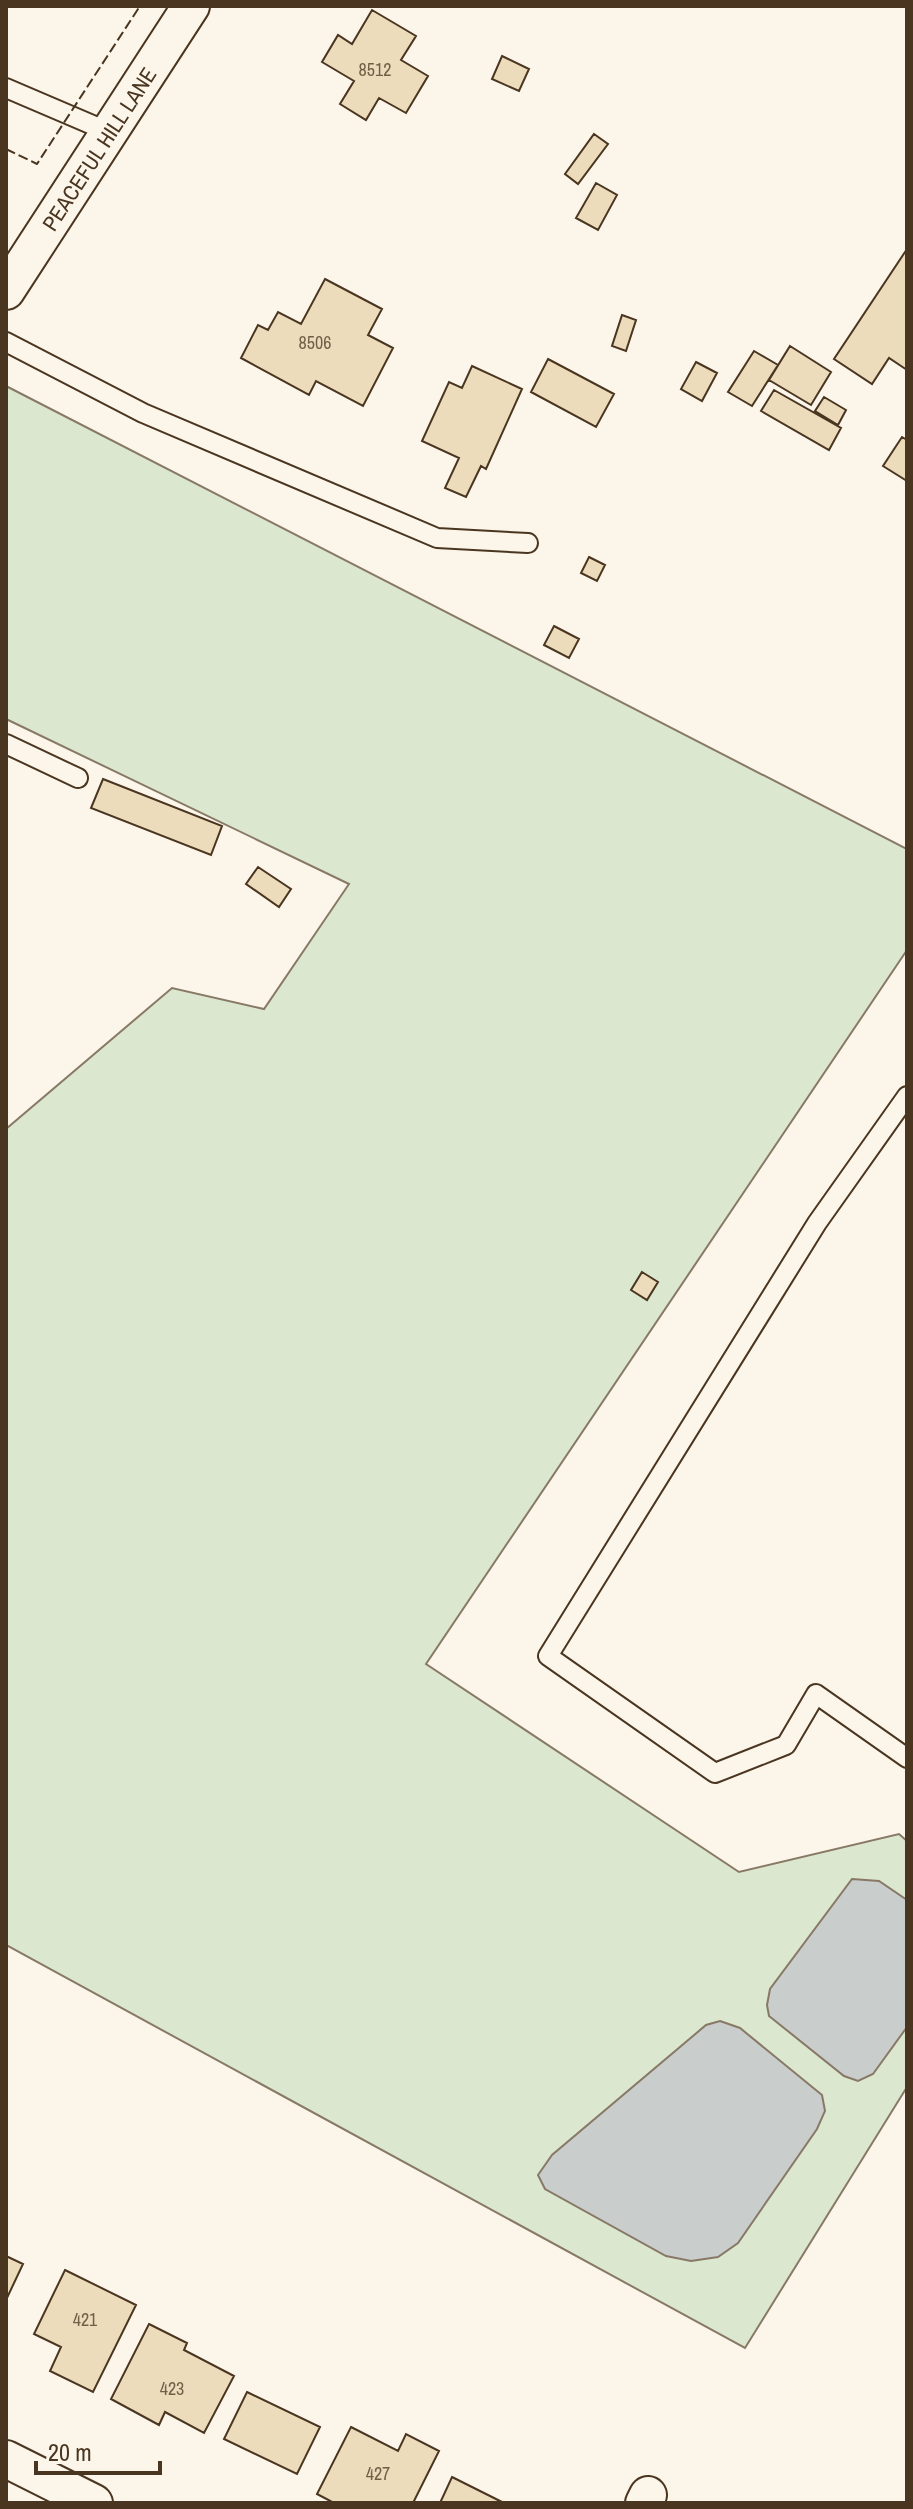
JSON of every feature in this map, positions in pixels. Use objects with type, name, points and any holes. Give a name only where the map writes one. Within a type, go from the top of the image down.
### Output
[{"type":"street","name":"PEACEFUL HILL LANE","points":[[6,291],[191,6]]},
{"type":"street","points":[[6,2459],[94,2503]]},
{"type":"lane","points":[[6,88],[109,132]]},
{"type":"lane","points":[[6,342],[143,413],[437,538],[528,543]]},
{"type":"lane","points":[[6,744],[78,778]]},
{"type":"lane","points":[[907,1096],[817,1223],[548,1656],[715,1773],[786,1745],[816,1694],[907,1758]]},
{"type":"green space","points":[[6,386],[907,849],[907,950],[426,1664],[739,1872],[899,1834],[907,1841],[907,2087],[745,2348],[6,1945],[6,1129],[172,988],[264,1009],[349,884],[6,719]]},
{"type":"shaded area","points":[[852,1879],[879,1881],[907,1900],[907,2027],[873,2074],[858,2081],[844,2076],[769,2016],[767,2005],[770,1989]]},
{"type":"shaded area","points":[[720,2021],[740,2028],[822,2095],[825,2111],[817,2129],[738,2243],[718,2257],[691,2261],[666,2256],[545,2189],[538,2175],[552,2155],[706,2025]]},
{"type":"building","points":[[372,10],[416,36],[401,60],[428,76],[406,113],[379,98],[366,120],[340,104],[354,81],[322,62],[338,35],[352,44]]},
{"type":"building","points":[[502,56],[529,69],[519,91],[492,79]]},
{"type":"building","points":[[594,134],[608,144],[578,184],[565,174]]},
{"type":"building","points":[[596,183],[617,195],[598,230],[576,218]]},
{"type":"building","points":[[907,249],[907,370],[889,358],[872,384],[834,359]]},
{"type":"building","points":[[325,279],[382,309],[368,335],[393,348],[363,406],[316,381],[309,395],[241,358],[258,325],[268,330],[278,312],[301,324]]},
{"type":"building","points":[[622,315],[636,320],[626,351],[612,346]]},
{"type":"building","points":[[790,346],[831,372],[811,405],[769,380]]},
{"type":"building","points":[[754,351],[778,365],[752,406],[728,392]]},
{"type":"building","points":[[548,359],[614,394],[596,427],[531,392]]},
{"type":"building","points":[[696,362],[717,373],[702,401],[681,389]]},
{"type":"building","points":[[472,366],[522,389],[486,469],[481,466],[466,497],[445,488],[459,458],[422,441],[449,382],[462,388]]},
{"type":"building","points":[[774,390],[841,428],[829,450],[761,411]]},
{"type":"building","points":[[824,397],[846,410],[838,425],[815,411]]},
{"type":"building","points":[[902,437],[907,440],[907,481],[883,466]]},
{"type":"building","points":[[589,557],[605,565],[597,581],[581,573]]},
{"type":"building","points":[[554,626],[579,639],[569,658],[544,645]]},
{"type":"building","points":[[103,779],[222,826],[211,855],[91,808]]},
{"type":"building","points":[[258,867],[291,889],[279,907],[246,884]]},
{"type":"building","points":[[642,1272],[658,1282],[647,1300],[631,1290]]},
{"type":"building","points":[[6,2256],[23,2264],[6,2300]]},
{"type":"building","points":[[65,2270],[136,2305],[93,2392],[50,2371],[61,2347],[34,2334]]},
{"type":"building","points":[[149,2324],[187,2343],[184,2350],[234,2376],[204,2433],[165,2412],[159,2425],[111,2399]]},
{"type":"building","points":[[247,2392],[320,2427],[297,2474],[224,2439]]},
{"type":"building","points":[[351,2427],[398,2451],[406,2434],[439,2451],[413,2503],[334,2503],[317,2494]]},
{"type":"building","points":[[452,2477],[504,2503],[440,2503]]},
{"type":"fence","points":[[6,149],[37,164],[140,6]]}]
